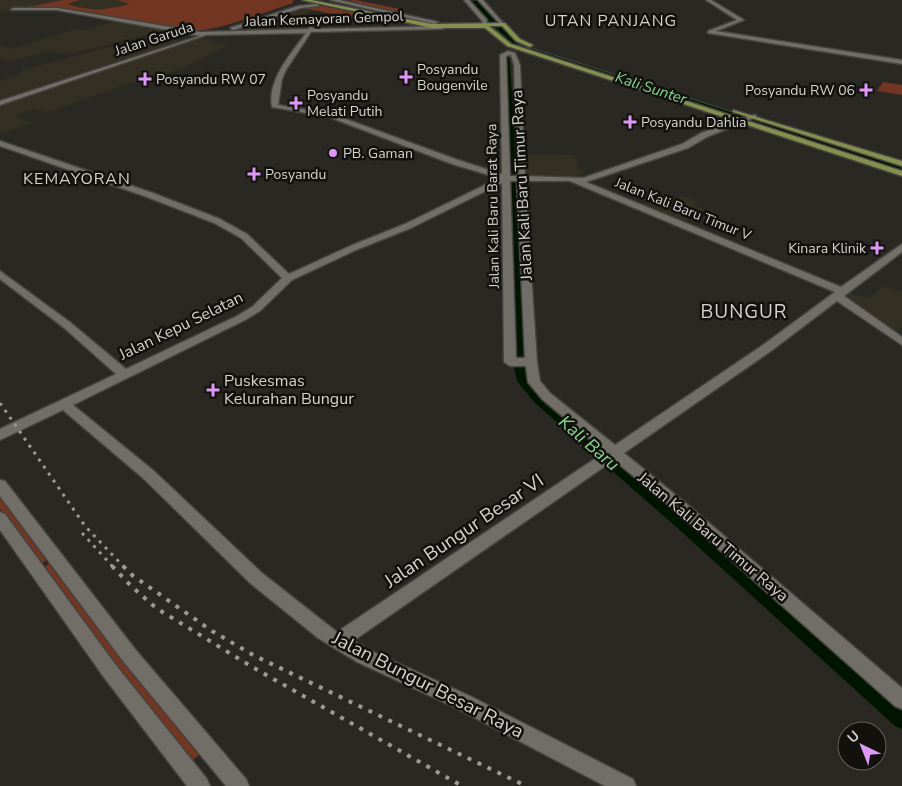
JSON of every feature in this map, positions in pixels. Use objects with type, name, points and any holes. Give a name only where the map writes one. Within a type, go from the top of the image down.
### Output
[{"type":"main road","points":[[306,0],[359,8],[410,21],[445,27],[487,26],[508,46],[902,174]]},
{"type":"main road","points":[[327,2],[342,8],[401,17],[410,21]]},
{"type":"main road","points":[[348,4],[359,8]]},
{"type":"main road","points":[[373,16],[394,13]]},
{"type":"main road","points":[[424,23],[452,25],[502,24],[522,42],[690,96]]},
{"type":"main road","points":[[728,108],[902,164]]},
{"type":"street","points":[[466,0],[487,24]]},
{"type":"street","points":[[480,0],[502,24]]},
{"type":"street","points":[[708,0],[741,20],[710,32],[902,62]]},
{"type":"street","points":[[1,10],[47,2]]},
{"type":"street","name":"Jalan Garuda","points":[[0,103],[222,31],[297,3],[327,2]]},
{"type":"street","points":[[327,2],[394,13],[410,21],[452,25]]},
{"type":"street","points":[[1,10],[31,4],[203,34]]},
{"type":"street","points":[[342,8],[409,25],[410,21]]},
{"type":"street","name":"Jalan Kemayoran Gempol","points":[[222,31],[311,30],[410,21]]},
{"type":"street","name":"Jalan Kemayoran Gempol","points":[[222,31],[445,27]]},
{"type":"street","name":"Jalan Kali Baru Timur V","points":[[311,30],[283,70],[279,79],[274,106],[330,115],[455,162],[512,178],[571,179],[840,294],[902,342]]},
{"type":"street","name":"Jalan Garuda","points":[[163,49],[203,34],[222,31]]},
{"type":"street","points":[[186,32],[222,31]]},
{"type":"street","name":"Jalan Kali Baru Barat Raya","points":[[508,46],[503,55],[516,229],[520,362]]},
{"type":"street","name":"Jalan Kali Baru Timur Raya","points":[[508,46],[517,66],[512,178],[516,229],[520,362],[546,396],[608,458],[683,509],[902,700]]},
{"type":"street","points":[[571,179],[584,180],[685,146],[704,136],[753,117]]},
{"type":"street","points":[[0,143],[150,195],[217,221],[251,242],[288,278]]},
{"type":"street","name":"Jalan Kepu Selatan","points":[[0,435],[247,314],[261,304],[273,290],[288,278],[512,178]]},
{"type":"street","name":"Jalan Bungur Besar VI","points":[[338,641],[767,348],[902,247]]},
{"type":"street","points":[[0,274],[67,326],[124,374]]},
{"type":"street","name":"Jalan Bungur Besar Raya","points":[[64,404],[89,427],[149,475],[256,578],[324,633],[363,656],[463,702],[626,786]]},
{"type":"street","points":[[0,486],[129,656],[239,786]]},
{"type":"street","points":[[0,518],[109,670],[194,779]]},
{"type":"shaded area","points":[[0,0],[150,0],[86,15],[55,10],[14,9],[0,13]]},
{"type":"shaded area","points":[[63,0],[79,0],[67,4],[99,9],[130,4],[117,0],[293,0],[293,3],[232,23],[195,31],[64,9],[28,7]]},
{"type":"shaded area","points":[[356,0],[405,10],[396,13],[341,1]]},
{"type":"shaded area","points":[[322,6],[403,23],[379,23],[302,8]]},
{"type":"shaded area","points":[[302,8],[314,10],[294,19],[292,31],[215,34],[200,38],[229,45],[184,68],[159,77],[150,76],[48,112],[31,109],[15,116],[32,123],[0,134],[0,81],[20,74],[24,69],[154,36],[181,41],[199,35],[232,30]]},
{"type":"shaded area","points":[[118,20],[168,30],[73,53],[59,54],[48,51],[12,61],[0,58],[0,46],[12,49],[75,29],[85,30]]},
{"type":"shaded area","points":[[883,82],[902,85],[902,95],[877,91]]},
{"type":"shaded area","points":[[521,154],[575,155],[577,165],[585,174],[575,176],[520,175]]},
{"type":"shaded area","points":[[667,193],[676,198],[681,196],[698,202],[694,205],[705,210],[680,224],[638,207]]},
{"type":"shaded area","points":[[884,286],[902,292],[902,326],[896,335],[862,312],[846,295],[850,293],[869,298]]},
{"type":"shaded area","points":[[0,494],[47,560],[39,565],[0,509]]},
{"type":"shaded area","points":[[50,563],[199,755],[189,763],[41,569]]},
{"type":"water","name":"Kali Sunter","points":[[469,0],[477,0],[519,44],[902,166],[902,172],[514,45],[492,26]]},
{"type":"waterway","name":"Kali Baru","points":[[506,54],[513,176],[512,200],[515,208],[520,364],[524,381],[540,400],[689,528],[902,719]]},
{"type":"railway","points":[[0,403],[85,526],[124,567]]},
{"type":"railway","points":[[82,533],[113,567]]},
{"type":"railway","points":[[112,566],[156,608],[254,668],[462,786]]},
{"type":"railway","points":[[124,567],[132,575],[212,631],[255,656],[526,786]]},
{"type":"place","name":"Posyandu Bougenvile","points":[[406,77]]},
{"type":"place","name":"Posyandu RW 07","points":[[145,79]]},
{"type":"place","name":"Posyandu RW 06","points":[[866,90]]},
{"type":"place","name":"Posyandu Melati Putih","points":[[296,103]]},
{"type":"place","name":"Posyandu Dahlia","points":[[630,122]]},
{"type":"place","name":"PB. Gaman","points":[[333,153]]},
{"type":"place","name":"Posyandu","points":[[254,174]]},
{"type":"place","name":"Kinara Klinik","points":[[877,248]]},
{"type":"place","name":"Puskesmas Kelurahan Bungur","points":[[213,390]]},
{"type":"district","name":"UTAN PANJANG","points":[[611,21]]},
{"type":"district","name":"KEMAYORAN","points":[[77,179]]},
{"type":"district","name":"BUNGUR","points":[[744,312]]}]
